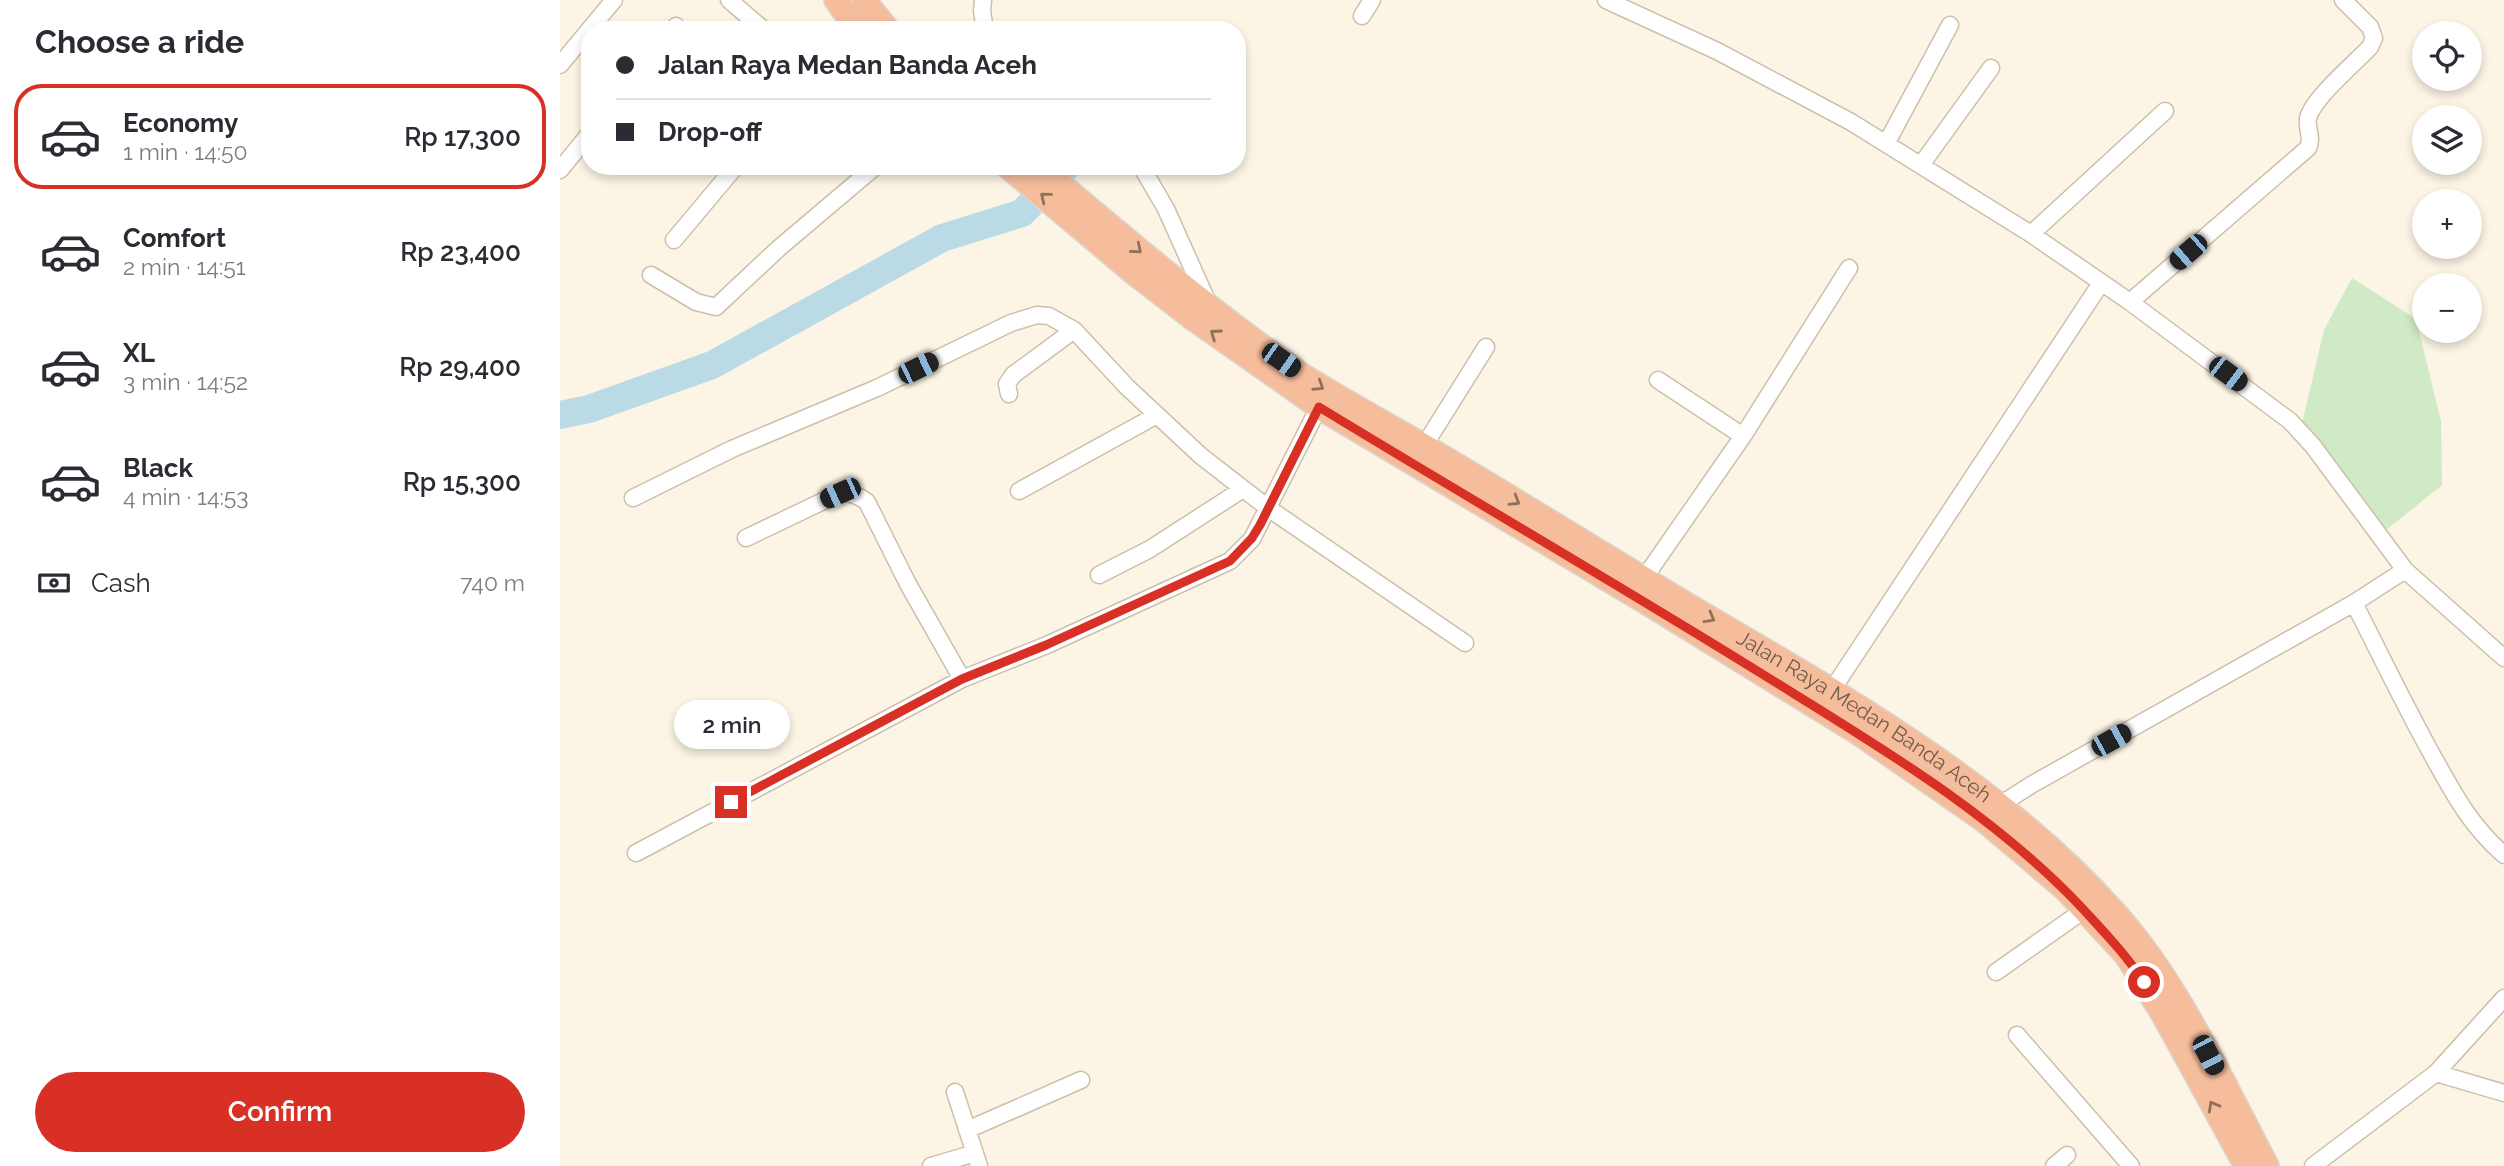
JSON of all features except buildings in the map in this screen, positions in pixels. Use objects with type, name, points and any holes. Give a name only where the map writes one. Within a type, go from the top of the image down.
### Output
[{"type":"highway","points":[[836,0],[851,21]]},
{"type":"highway","points":[[864,0],[881,21]]},
{"type":"highway","name":"Jalan Raya Medan Banda Aceh","points":[[1020,175],[1079,213],[1210,307],[1254,351],[1319,407],[1638,587],[1832,690],[1867,726],[2038,863],[2126,955],[2144,982],[2246,1166]]},
{"type":"highway","name":"Jalan Raya Medan Banda Aceh","points":[[1047,175],[1079,213],[1153,288],[1254,351],[1424,446],[1638,587],[2000,805],[2055,853],[2115,912],[2138,940],[2189,1021],[2267,1166]]},
{"type":"street","points":[[597,21],[614,0]]},
{"type":"street","points":[[729,0],[754,21]]},
{"type":"street","points":[[983,0],[984,21]]},
{"type":"street","points":[[1362,16],[1372,0]]},
{"type":"street","points":[[1606,0],[1717,51],[1850,122],[2031,234],[2130,302],[2290,421],[2314,446],[2405,570],[2504,657]]},
{"type":"street","points":[[2130,302],[2308,148],[2311,137],[2307,124],[2311,111],[2370,47],[2374,38],[2370,27],[2343,0]]},
{"type":"street","points":[[1886,144],[1950,25]]},
{"type":"street","points":[[560,65],[581,40]]},
{"type":"street","points":[[1921,165],[1991,68]]},
{"type":"street","points":[[2031,234],[2165,111]]},
{"type":"street","points":[[560,170],[581,144]]},
{"type":"street","points":[[674,240],[728,175]]},
{"type":"street","points":[[651,275],[696,302],[716,307],[779,248],[865,175]]},
{"type":"street","points":[[1146,175],[1166,209],[1210,307]]},
{"type":"street","points":[[1638,587],[1743,436],[1849,268]]},
{"type":"street","points":[[1832,690],[2101,283]]},
{"type":"street","points":[[633,498],[732,449],[877,388],[1019,320],[1037,315],[1049,316],[1074,330],[1127,387],[1201,456],[1268,508],[1465,643]]},
{"type":"street","points":[[1009,394],[1007,384],[1013,375],[1074,330]]},
{"type":"street","points":[[1424,446],[1486,347]]},
{"type":"street","points":[[1658,380],[1743,436]]},
{"type":"street","points":[[636,853],[962,679],[1046,645],[1230,561],[1252,538],[1319,407]]},
{"type":"street","points":[[1019,491],[1157,415]]},
{"type":"street","points":[[1099,575],[1150,549],[1243,489]]},
{"type":"street","points":[[746,538],[840,493],[860,497],[867,502],[908,584],[962,679]]},
{"type":"street","points":[[2000,805],[2354,603],[2405,570]]},
{"type":"street","points":[[2354,603],[2414,722],[2459,803],[2471,821],[2504,855]]},
{"type":"street","points":[[1996,971],[2084,910]]},
{"type":"street","points":[[2313,1166],[2436,1073],[2504,998]]},
{"type":"street","points":[[2017,1035],[2131,1166]]},
{"type":"street","points":[[2436,1073],[2504,1093]]},
{"type":"street","points":[[968,1130],[1081,1080]]},
{"type":"street","points":[[931,1166],[977,1159],[955,1092]]},
{"type":"street","points":[[2053,1166],[2067,1155]]},
{"type":"green space","points":[[2352,278],[2412,316],[2412,343],[2422,343],[2441,421],[2442,485],[2386,530],[2302,423],[2324,330]]},
{"type":"waterway","points":[[560,415],[589,409],[712,365],[942,238],[1022,213],[1058,175]]},
{"type":"route","points":[[731,802],[962,679],[1046,645],[1230,561],[1244,548],[1260,525],[1319,407],[1649,604],[1911,767],[2038,863],[2114,941],[2144,982]]}]
